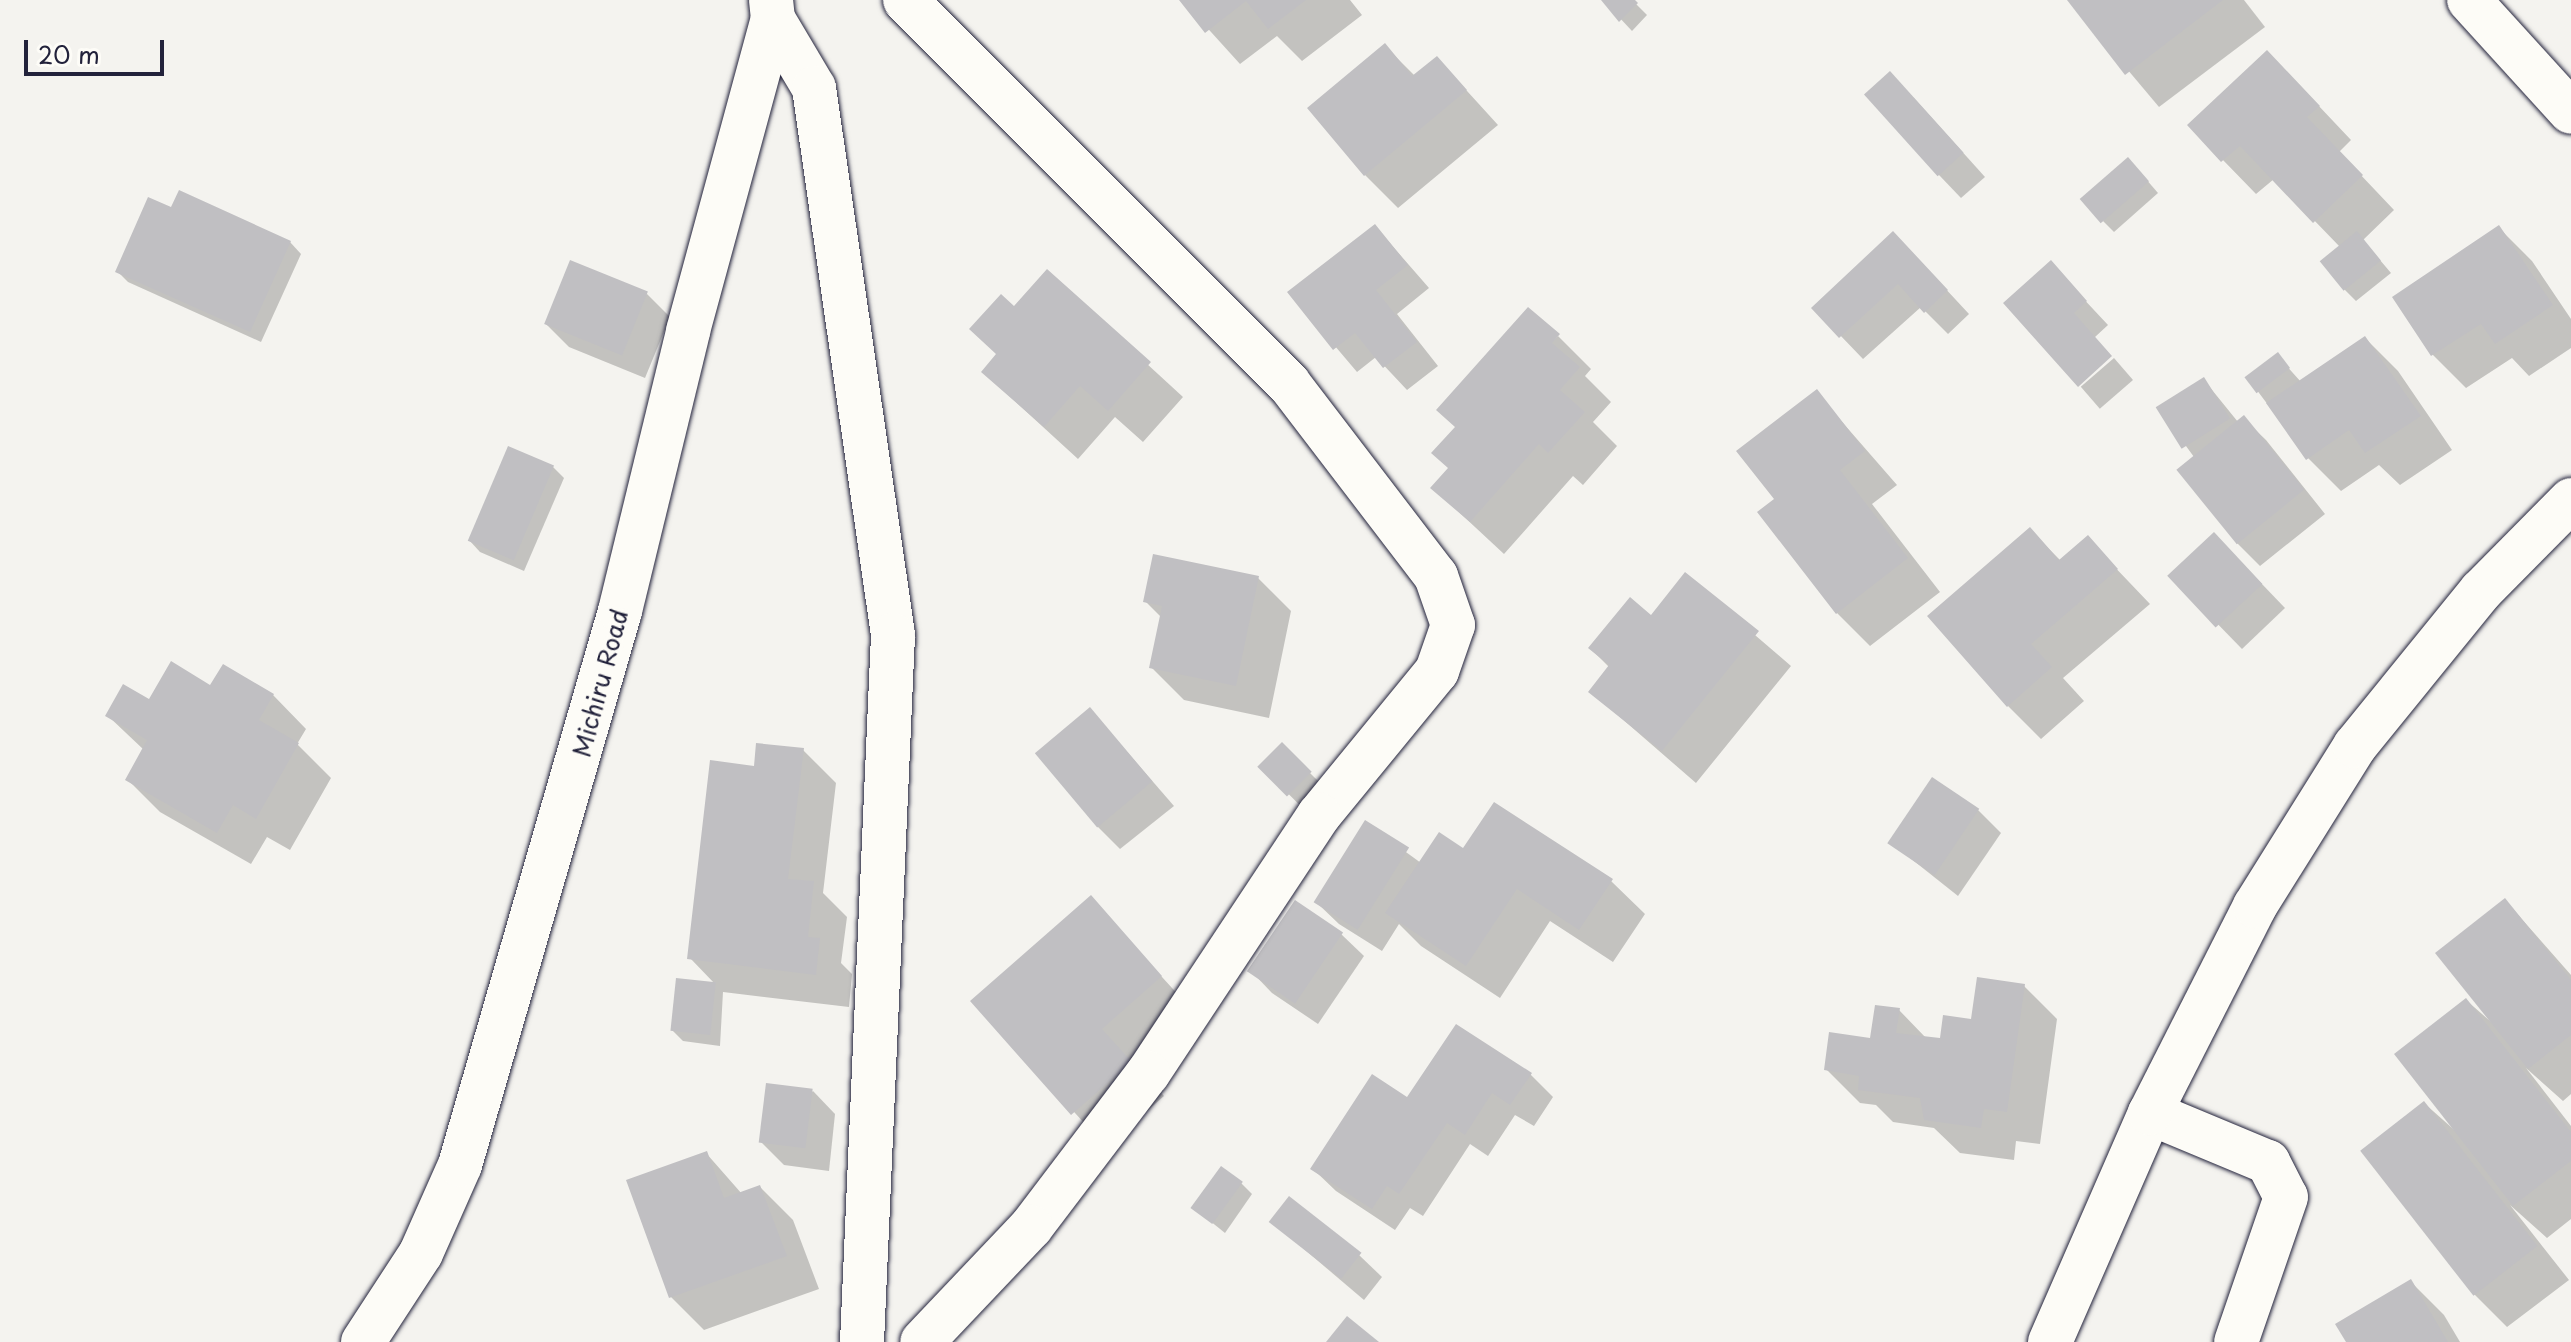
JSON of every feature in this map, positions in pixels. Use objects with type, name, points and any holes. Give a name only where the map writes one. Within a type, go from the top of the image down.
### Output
[{"type":"street","points":[[905,0],[1289,384],[1436,576],[1453,625],[1437,671],[1319,815],[1148,1073],[1031,1227],[922,1342]]},
{"type":"street","points":[[2469,0],[2571,112]]},
{"type":"street","points":[[772,9],[814,88],[893,635],[862,1342]]},
{"type":"street","name":"Michiru Road","points":[[363,1342],[421,1253],[460,1165],[578,763],[772,9]]},
{"type":"street","points":[[2050,1342],[2150,1113],[2255,906],[2355,746],[2481,591],[2571,500]]},
{"type":"street","points":[[2150,1113],[2268,1162],[2286,1197],[2236,1342]]},
{"type":"building","points":[[1179,0],[1306,0],[1268,29],[1246,1],[1205,33]]},
{"type":"building","points":[[1601,0],[1635,0],[1638,3],[1619,22]]},
{"type":"building","points":[[2067,0],[2223,0],[2125,75]]},
{"type":"building","points":[[1385,43],[1412,76],[1437,56],[1467,90],[1364,176],[1307,108]]},
{"type":"building","points":[[2267,50],[2320,106],[2307,117],[2363,175],[2313,223],[2240,146],[2221,162],[2187,125]]},
{"type":"building","points":[[1890,71],[1964,153],[1938,176],[1864,94]]},
{"type":"building","points":[[2128,157],[2149,181],[2101,223],[2080,199]]},
{"type":"building","points":[[179,190],[291,241],[250,332],[115,272],[148,197],[171,207]]},
{"type":"building","points":[[1375,224],[1408,265],[1376,290],[1417,342],[1383,368],[1355,333],[1333,350],[1287,292]]},
{"type":"building","points":[[2499,225],[2553,305],[2495,344],[2481,324],[2431,356],[2392,297]]},
{"type":"building","points":[[1893,231],[1948,290],[1924,313],[1898,284],[1839,338],[1811,308]]},
{"type":"building","points":[[2357,231],[2381,261],[2344,291],[2320,261]]},
{"type":"building","points":[[570,260],[648,291],[622,355],[544,324]]},
{"type":"building","points":[[2051,260],[2087,301],[2074,313],[2112,356],[2078,387],[2003,303]]},
{"type":"building","points":[[1047,269],[1151,362],[1108,411],[1080,386],[1044,427],[981,372],[996,354],[969,329],[1001,294],[1014,306]]},
{"type":"building","points":[[1528,307],[1560,334],[1552,343],[1580,367],[1560,390],[1585,412],[1548,453],[1539,444],[1470,522],[1430,488],[1448,468],[1431,453],[1455,427],[1436,410]]},
{"type":"building","points":[[2365,336],[2421,416],[2365,453],[2349,430],[2306,460],[2266,403]]},
{"type":"building","points":[[2278,352],[2290,368],[2256,393],[2244,377]]},
{"type":"building","points":[[2204,377],[2230,419],[2182,449],[2156,407]]},
{"type":"building","points":[[1817,389],[1865,451],[1840,470],[1908,558],[1836,614],[1757,512],[1774,499],[1736,451]]},
{"type":"building","points":[[2244,415],[2304,490],[2237,544],[2176,470]]},
{"type":"building","points":[[508,446],[554,466],[514,560],[468,541]]},
{"type":"building","points":[[2030,527],[2059,560],[2088,535],[2118,569],[2031,644],[2052,667],[2007,707],[1927,616]]},
{"type":"building","points":[[2214,532],[2262,584],[2216,628],[2167,576]]},
{"type":"building","points":[[1153,554],[1259,576],[1236,686],[1149,668],[1162,606],[1143,602]]},
{"type":"building","points":[[1685,572],[1759,631],[1662,751],[1588,692],[1609,665],[1588,648],[1630,597],[1651,615]]},
{"type":"building","points":[[171,661],[210,685],[223,664],[274,694],[259,720],[299,743],[256,819],[233,805],[217,833],[125,780],[147,740],[105,716],[123,684],[149,699]]},
{"type":"building","points":[[1090,707],[1152,781],[1097,828],[1035,753]]},
{"type":"building","points":[[1282,742],[1312,772],[1287,796],[1257,767]]},
{"type":"building","points":[[756,743],[804,748],[788,879],[814,881],[808,937],[820,938],[816,975],[687,959],[710,760],[754,766]]},
{"type":"building","points":[[1932,777],[1979,809],[1935,875],[1887,843]]},
{"type":"building","points":[[1494,802],[1613,879],[1579,930],[1517,889],[1466,966],[1385,913],[1439,832],[1463,848]]},
{"type":"building","points":[[1365,820],[1409,848],[1358,930],[1314,902]]},
{"type":"building","points":[[1091,895],[1162,976],[1102,1029],[1132,1062],[1071,1115],[970,1001]]},
{"type":"building","points":[[2505,898],[2571,980],[2571,1035],[2528,1069],[2435,953]]},
{"type":"building","points":[[1295,900],[1343,932],[1295,1004],[1247,971]]},
{"type":"building","points":[[1977,977],[2025,984],[2007,1112],[1984,1109],[1981,1128],[1924,1120],[1920,1098],[1858,1090],[1859,1076],[1824,1070],[1829,1032],[1870,1038],[1875,1005],[1900,1008],[1896,1033],[1940,1038],[1943,1015],[1971,1019]]},
{"type":"building","points":[[676,978],[716,982],[710,1035],[670,1031]]},
{"type":"building","points":[[2466,998],[2571,1132],[2571,1161],[2513,1206],[2394,1054]]},
{"type":"building","points":[[1456,1024],[1532,1073],[1510,1105],[1492,1093],[1465,1135],[1447,1123],[1399,1194],[1387,1186],[1372,1209],[1310,1169],[1372,1074],[1407,1097]]},
{"type":"building","points":[[766,1083],[813,1089],[805,1148],[759,1143]]},
{"type":"building","points":[[2424,1101],[2537,1246],[2473,1296],[2360,1151]]},
{"type":"building","points":[[707,1151],[724,1198],[760,1185],[787,1256],[669,1298],[626,1180]]},
{"type":"building","points":[[1221,1166],[1243,1182],[1212,1224],[1190,1208]]},
{"type":"building","points":[[1289,1196],[1361,1253],[1341,1279],[1269,1222]]},
{"type":"building","points":[[2411,1279],[2448,1342],[2346,1342],[2335,1324]]},
{"type":"building","points":[[1347,1316],[1379,1342],[1326,1342]]}]
